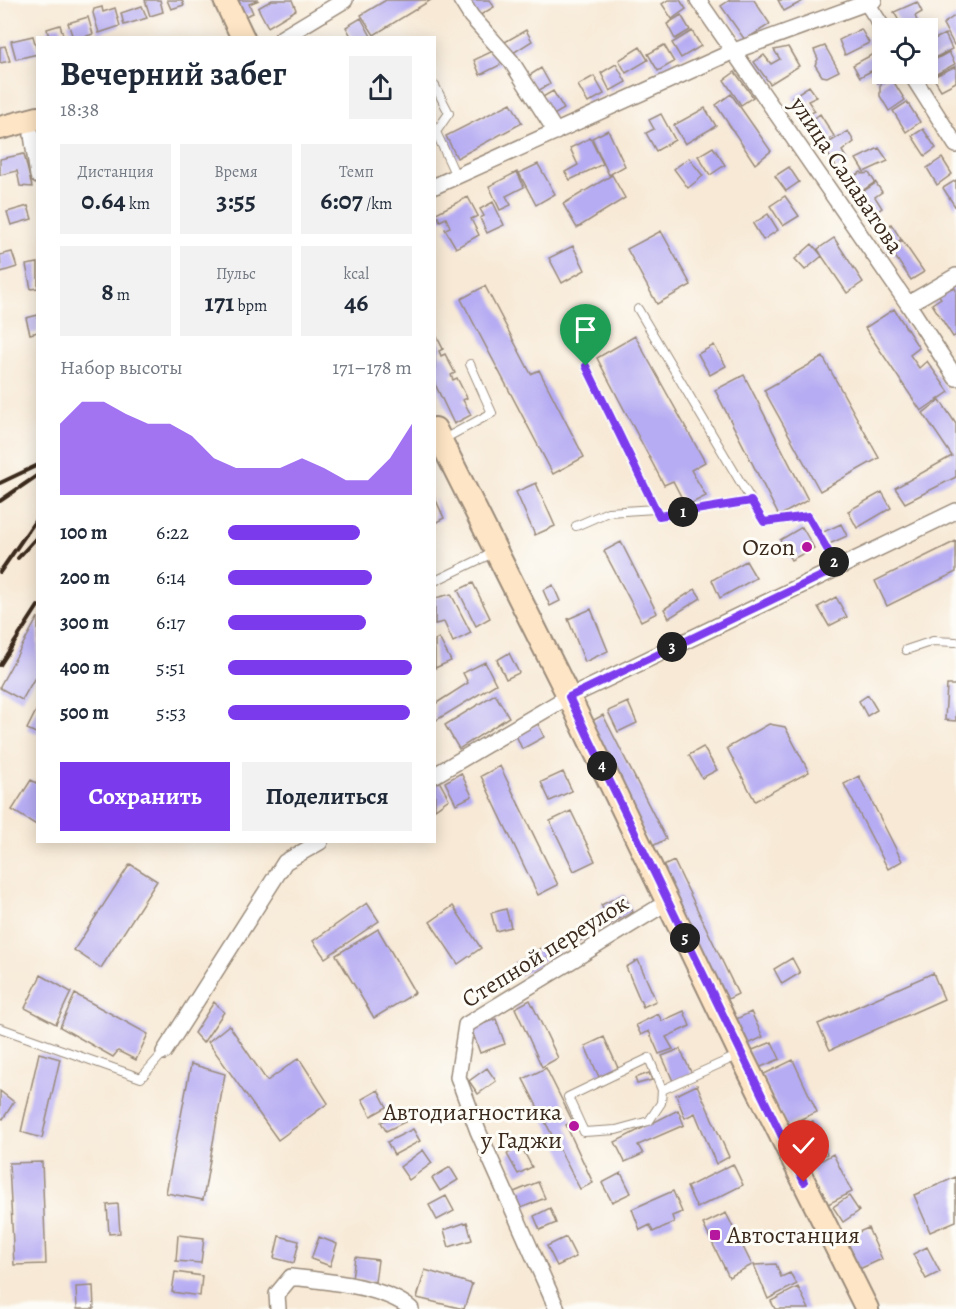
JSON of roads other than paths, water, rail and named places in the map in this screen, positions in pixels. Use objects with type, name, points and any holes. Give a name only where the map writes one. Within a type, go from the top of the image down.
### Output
[{"type":"main road","points":[[211,0],[228,36]]},
{"type":"main road","points":[[225,0],[242,36]]},
{"type":"main road","points":[[0,128],[36,129]]},
{"type":"main road","points":[[0,142],[36,129]]},
{"type":"main road","points":[[437,441],[737,1056],[856,1309]]},
{"type":"main road","points":[[564,699],[661,906],[867,1309]]},
{"type":"street","points":[[285,36],[345,0]]},
{"type":"street","points":[[460,0],[511,62],[556,132]]},
{"type":"street","name":"улица Салаватова","points":[[698,0],[908,304],[956,378]]},
{"type":"street","points":[[436,186],[734,51],[869,1],[878,18]]},
{"type":"street","points":[[917,84],[956,145]]},
{"type":"street","points":[[908,304],[956,276]]},
{"type":"street","points":[[436,773],[564,699],[956,511]]},
{"type":"street","points":[[164,1052],[285,862],[318,843]]},
{"type":"street","name":"Степной переулок","points":[[557,1309],[478,1131],[458,1077],[466,1025],[661,906]]},
{"type":"street","points":[[278,1309],[277,1294],[291,1277],[330,1282],[388,1294],[411,1309]]},
{"type":"lane","points":[[436,88],[449,113],[436,131]]},
{"type":"lane","points":[[436,134],[456,176]]},
{"type":"lane","points":[[638,309],[764,522],[808,516],[838,568]]},
{"type":"lane","points":[[437,441],[492,412],[470,364]]},
{"type":"lane","points":[[586,366],[659,516],[751,501]]},
{"type":"lane","points":[[576,526],[608,512],[655,509]]},
{"type":"lane","points":[[436,581],[491,554]]},
{"type":"lane","points":[[906,650],[933,641],[956,642]]},
{"type":"lane","points":[[0,1028],[141,1078],[164,1052]]},
{"type":"lane","points":[[662,1090],[737,1056]]},
{"type":"lane","points":[[648,1058],[662,1090],[661,1103],[650,1121],[616,1130],[584,1132],[568,1097],[648,1058]]},
{"type":"railway","points":[[0,483],[36,466]]},
{"type":"railway","points":[[0,501],[36,476]]},
{"type":"railway","points":[[0,572],[36,520]]},
{"type":"railway","points":[[18,558],[36,538]]},
{"type":"railway","points":[[0,665],[36,609]]},
{"type":"place","name":"Ozon","points":[[807,547]]},
{"type":"place","name":"Автодиагностика у Гаджи","points":[[574,1126]]},
{"type":"place","name":"Автостанция","points":[[715,1235]]}]
